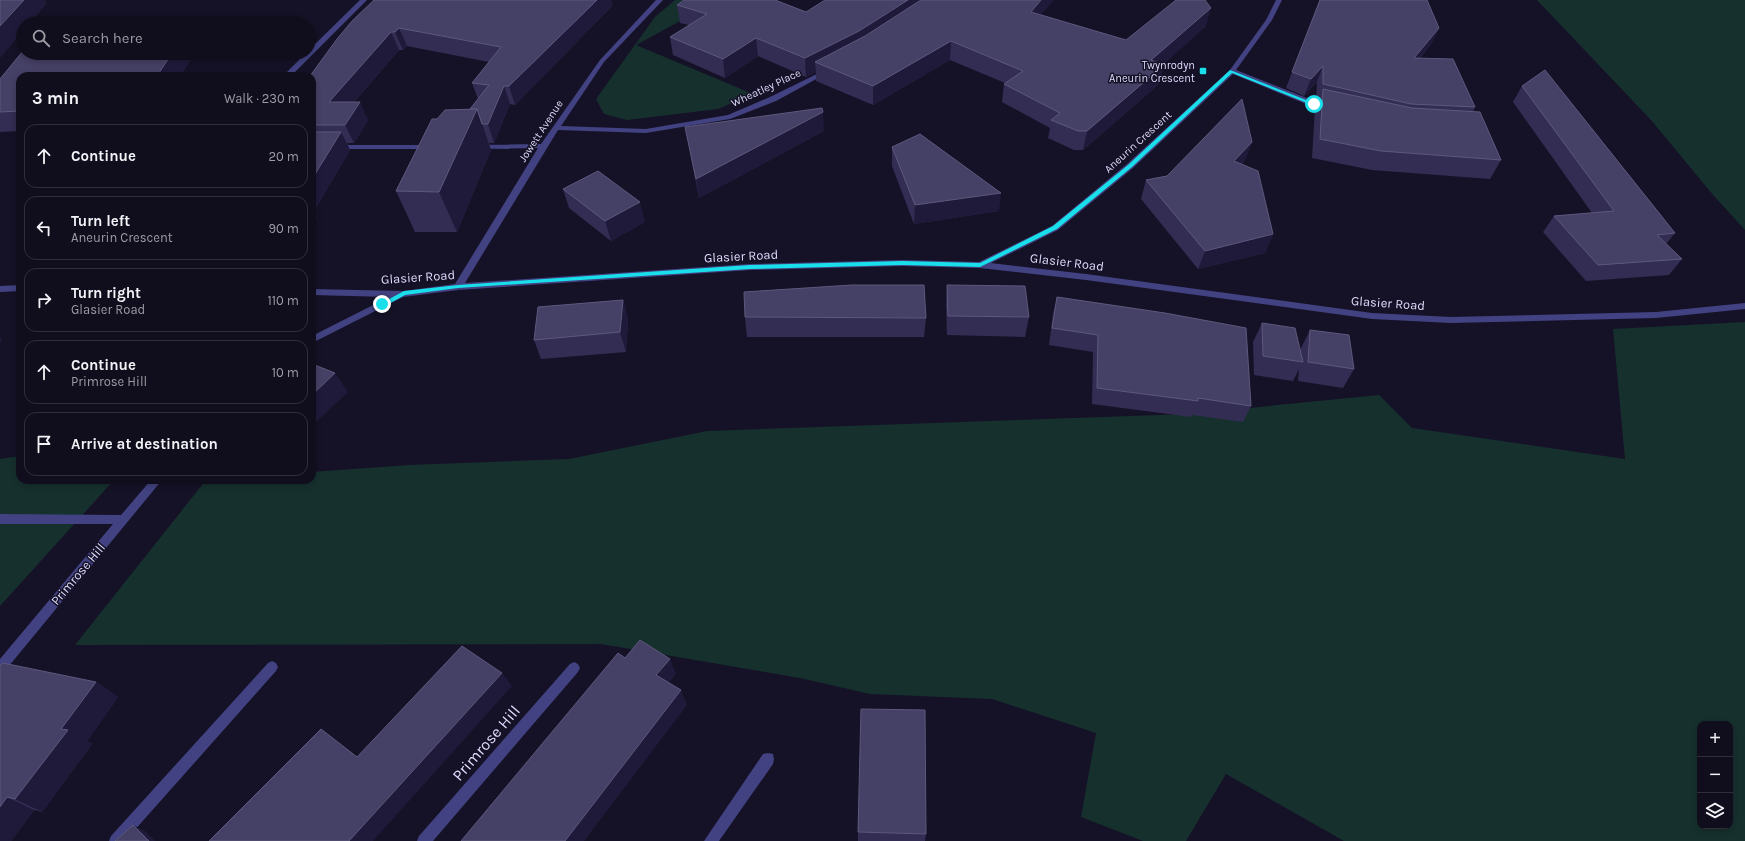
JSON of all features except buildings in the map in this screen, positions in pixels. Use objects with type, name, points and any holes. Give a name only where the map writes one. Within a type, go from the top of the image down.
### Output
[{"type":"street","points":[[316,46],[364,0]]},
{"type":"street","name":"Jowett Avenue","points":[[458,286],[543,146],[602,61],[660,0]]},
{"type":"street","name":"Aneurin Crescent","points":[[980,265],[1055,228],[1130,166],[1232,71],[1269,20],[1279,0]]},
{"type":"street","points":[[291,72],[303,60]]},
{"type":"street","name":"Wheatley Place","points":[[555,128],[646,131],[730,117],[773,99],[835,67]]},
{"type":"street","points":[[1232,71],[1314,104],[1336,109]]},
{"type":"street","points":[[471,147],[543,146]]},
{"type":"street","points":[[316,147],[439,147]]},
{"type":"street","name":"Glasier Road","points":[[316,292],[404,294],[458,286],[750,267],[902,263],[980,265],[1086,277],[1372,316],[1451,320],[1656,316],[1745,306]]},
{"type":"street","points":[[0,289],[16,288]]},
{"type":"street","points":[[316,338],[404,294]]},
{"type":"street","name":"Primrose Hill","points":[[0,668],[154,484]]},
{"type":"street","points":[[0,519],[124,520]]},
{"type":"street","points":[[116,841],[272,667]]},
{"type":"street","name":"Primrose Hill","points":[[424,841],[574,668]]},
{"type":"street","points":[[711,841],[768,759]]},
{"type":"green space","points":[[675,0],[706,0],[682,20],[636,45],[753,94],[718,109],[627,120],[604,114],[596,99],[655,17]]},
{"type":"green space","points":[[1537,0],[1745,0],[1745,230],[1714,196],[1651,120]]},
{"type":"green space","points":[[1745,322],[1745,841],[1344,841],[1226,774],[1186,841],[1143,841],[1081,817],[1096,733],[992,699],[870,694],[800,678],[601,644],[75,645],[203,484],[316,484],[316,472],[409,465],[569,459],[707,431],[1188,414],[1379,395],[1412,428],[1625,459],[1613,329]]},
{"type":"green space","points":[[16,457],[16,484],[110,484],[0,606],[0,459]]},
{"type":"place","name":"Twynrodyn Aneurin Crescent","points":[[1203,71]]},
{"type":"route","points":[[382,304],[404,294],[458,286],[750,267],[902,263],[980,265],[1055,228],[1130,166],[1232,71],[1314,104]]}]
